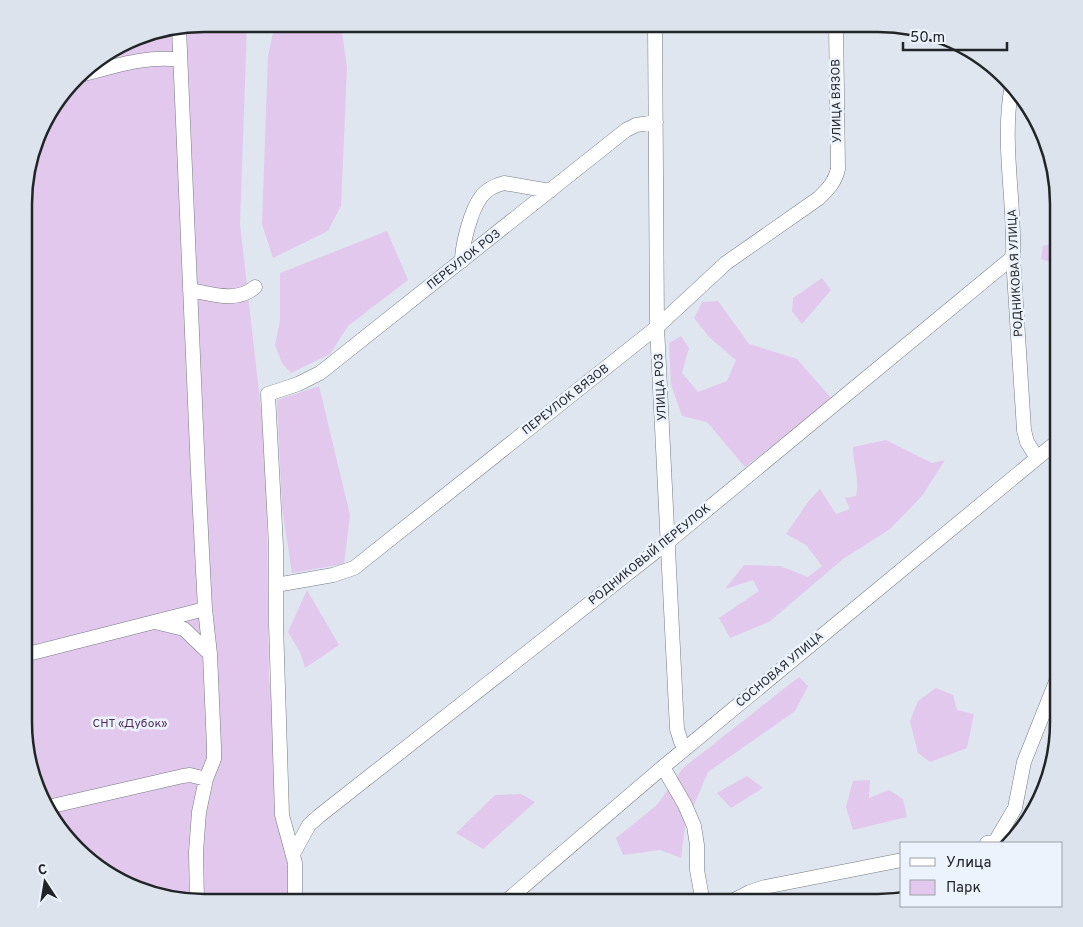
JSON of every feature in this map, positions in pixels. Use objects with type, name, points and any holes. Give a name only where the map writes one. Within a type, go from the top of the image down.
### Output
[{"type":"street","name":"УЛИЦА РОЗ","points":[[655,33],[658,327],[677,729],[681,742],[686,748]]},
{"type":"street","name":"УЛИЦА ВЯЗОВ","points":[[836,33],[838,168],[836,178]]},
{"type":"street","points":[[179,35],[205,609],[210,654],[214,759],[206,779],[199,812],[196,852],[197,894]]},
{"type":"street","points":[[97,71],[150,58],[180,60]]},
{"type":"street","name":"РОДНИКОВАЯ УЛИЦА","points":[[1010,95],[1008,128],[1014,234],[1013,257],[1024,430],[1027,442],[1037,458]]},
{"type":"street","name":"ПЕРЕУЛОК РОЗ","points":[[276,585],[276,546],[268,394],[298,384],[320,373],[626,130],[636,124],[656,122]]},
{"type":"street","name":"ПЕРЕУЛОК ВЯЗОВ","points":[[276,585],[333,575],[354,568],[658,327],[726,263],[819,198],[831,187],[836,178]]},
{"type":"street","points":[[462,261],[465,236],[482,195],[497,185],[504,183],[550,191]]},
{"type":"street","name":"РОДНИКОВЫЙ ПЕРЕУЛОК","points":[[293,854],[309,825],[319,816],[669,541],[1013,257]]},
{"type":"street","points":[[190,290],[218,296],[239,296],[245,295],[255,288]]},
{"type":"street","name":"СОСНОВАЯ УЛИЦА","points":[[514,895],[663,767],[1050,447]]},
{"type":"street","points":[[276,585],[282,815],[284,830],[293,854],[296,877],[295,895]]},
{"type":"street","points":[[33,653],[205,609]]},
{"type":"street","points":[[156,622],[184,629],[210,654]]},
{"type":"street","points":[[994,842],[1015,808],[1024,762],[1050,697]]},
{"type":"street","points":[[663,767],[685,805],[694,826],[698,845],[697,870],[701,894]]},
{"type":"street","points":[[55,806],[183,776],[206,779]]},
{"type":"street","points":[[746,894],[765,888],[900,860]]},
{"type":"green space","name":"СНТ «Дубок»","points":[[247,32],[240,224],[266,454],[269,680],[297,895],[205,895],[171,891],[129,877],[91,852],[75,836],[62,818],[46,788],[36,756],[33,733],[32,205],[34,182],[42,149],[56,119],[75,91],[91,75],[129,50],[149,42],[182,34]]},
{"type":"green space","points":[[273,32],[342,32],[347,68],[341,206],[328,231],[273,258],[262,224],[268,56]]},
{"type":"green space","points":[[387,231],[408,280],[348,326],[330,354],[291,373],[282,363],[275,345],[280,320],[280,273]]},
{"type":"green space","points":[[1050,244],[1050,262],[1041,259],[1043,246]]},
{"type":"green space","points":[[822,278],[831,290],[802,324],[792,311],[793,298]]},
{"type":"green space","points":[[718,301],[749,344],[797,359],[832,399],[745,467],[707,422],[682,416],[671,384],[669,343],[681,336],[689,348],[682,373],[698,392],[727,381],[736,360],[709,337],[694,318],[702,302]]},
{"type":"green space","points":[[319,386],[350,515],[344,564],[292,573],[282,507],[277,400]]},
{"type":"green space","points":[[886,440],[932,463],[945,460],[922,496],[890,529],[843,559],[769,622],[730,638],[719,618],[759,591],[753,580],[725,589],[744,565],[780,566],[808,577],[822,566],[806,545],[786,534],[808,502],[820,489],[836,514],[850,509],[845,498],[856,496],[857,490],[853,447]]},
{"type":"green space","points":[[307,590],[339,645],[305,668],[300,652],[288,632]]},
{"type":"green space","points":[[799,677],[808,686],[795,711],[708,772],[685,826],[681,858],[660,850],[623,855],[616,838],[657,805],[683,768]]},
{"type":"green space","points":[[936,688],[953,695],[957,710],[974,714],[967,748],[930,762],[918,753],[910,721],[918,701]]},
{"type":"green space","points":[[747,776],[763,788],[731,808],[717,793]]},
{"type":"green space","points":[[870,780],[869,798],[889,790],[903,799],[907,817],[853,830],[846,807],[853,781]]},
{"type":"green space","points":[[521,794],[535,802],[483,849],[456,833],[495,795]]}]
